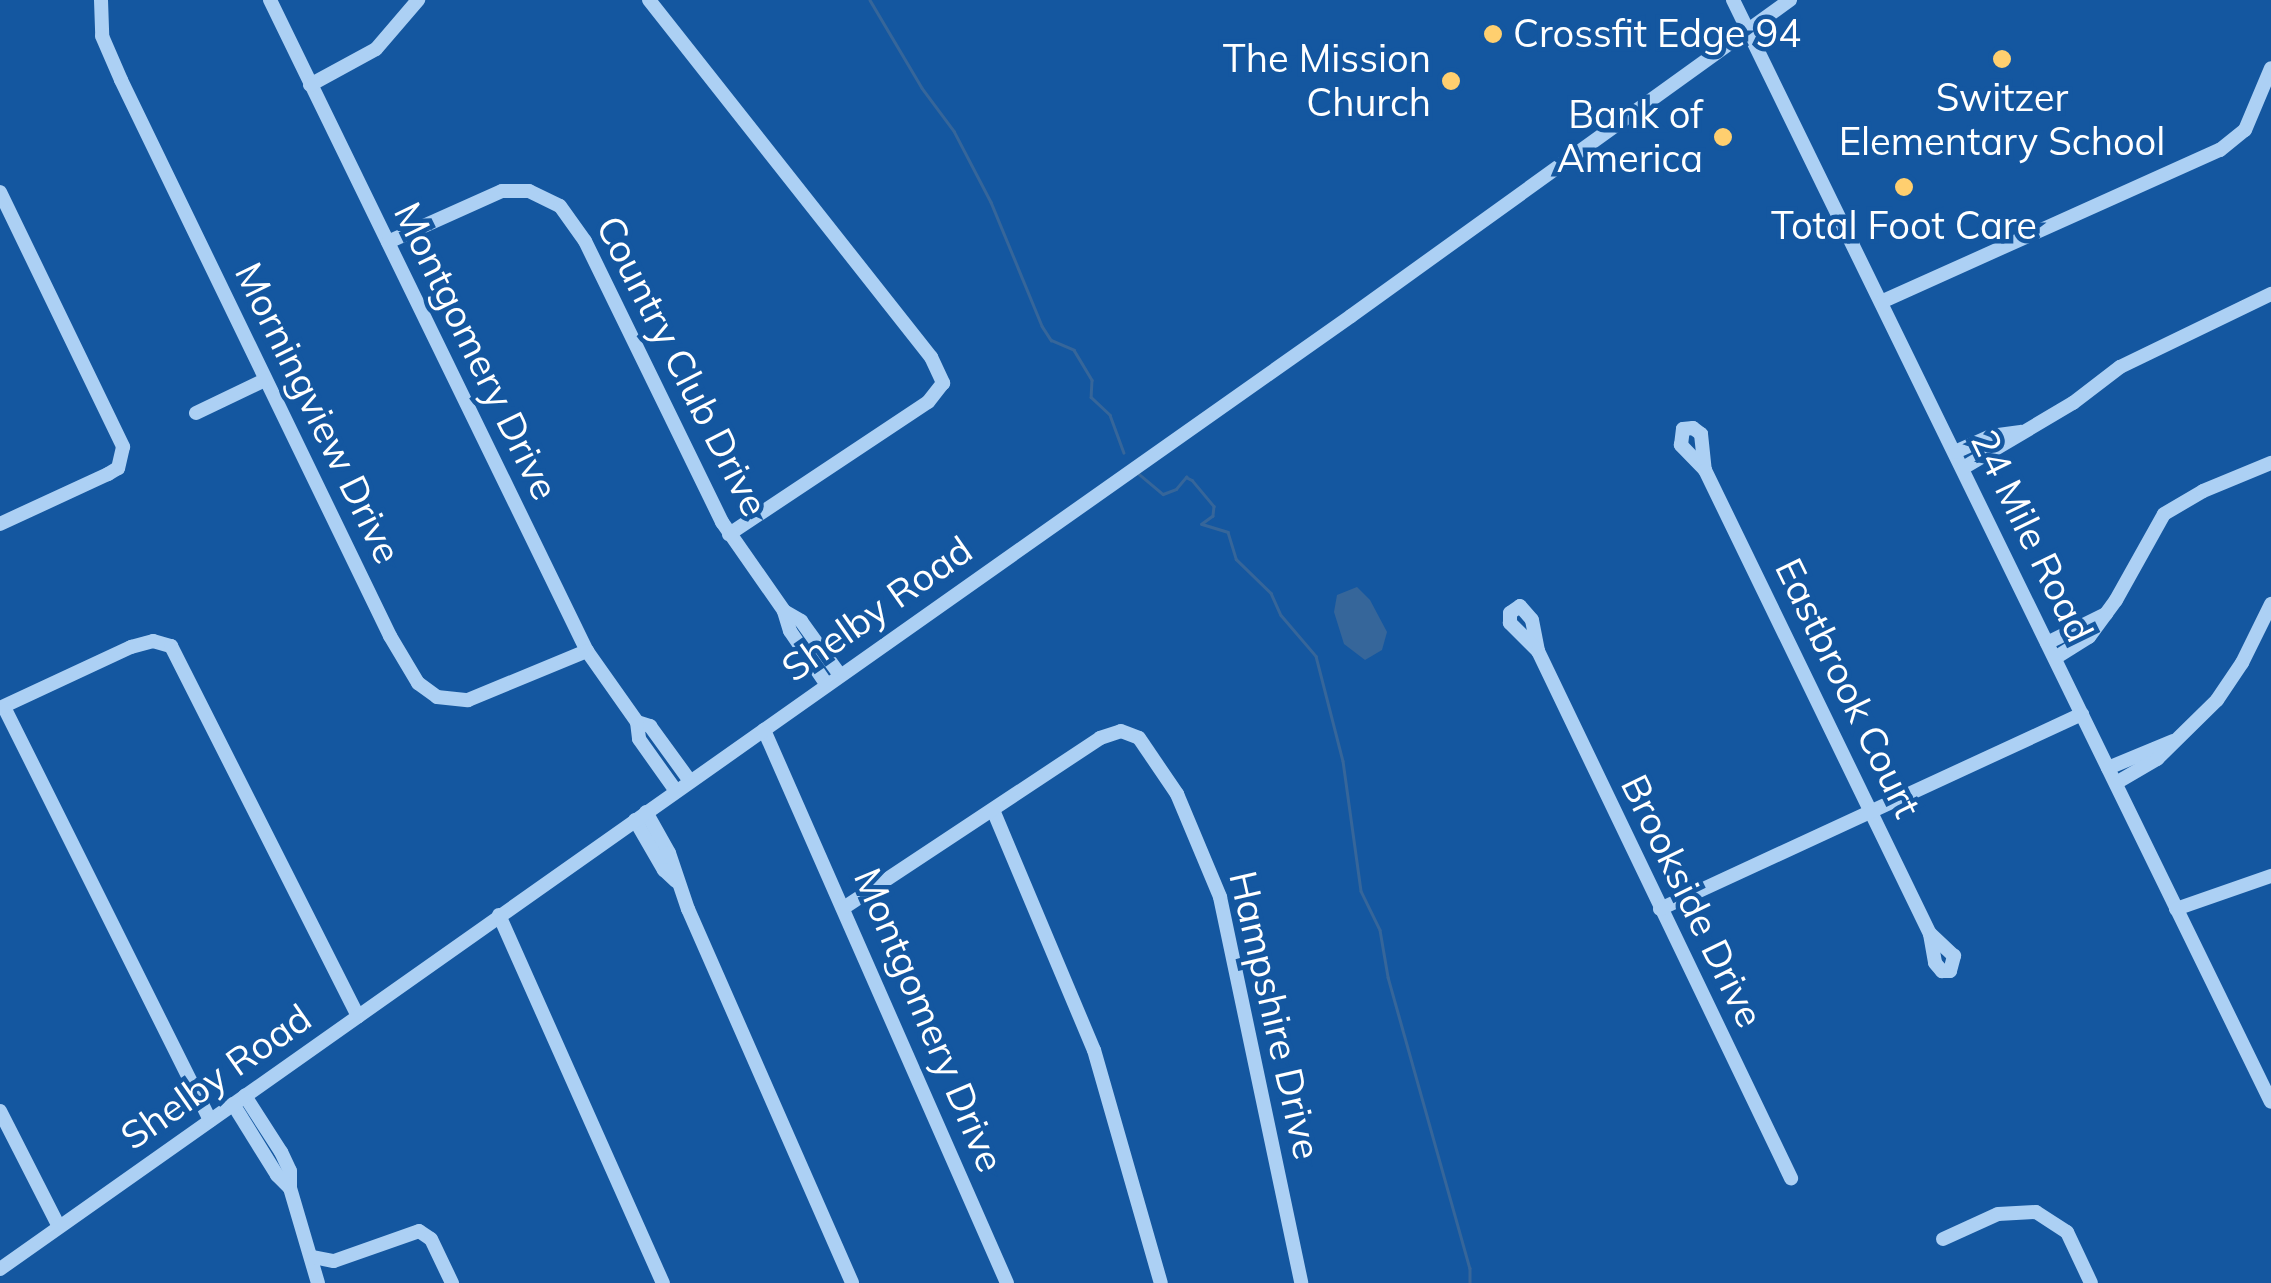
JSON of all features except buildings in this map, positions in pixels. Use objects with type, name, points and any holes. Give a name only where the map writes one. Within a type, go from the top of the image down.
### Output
[{"type":"street","name":"Morningview Drive","points":[[101,0],[100,26],[109,54],[390,636],[424,689],[446,700],[480,697],[586,651]]},
{"type":"street","name":"Montgomery Drive","points":[[270,0],[586,651],[637,722],[640,739],[676,791]]},
{"type":"street","points":[[310,84],[376,49],[418,0]]},
{"type":"street","points":[[649,0],[919,342],[938,367],[943,383],[928,402],[729,534]]},
{"type":"street","name":"24 Mile Road","points":[[1733,0],[2176,909],[2264,1072],[2271,1102]]},
{"type":"street","name":"Shelby Road","points":[[0,1269],[1790,0]]},
{"type":"street","points":[[1881,302],[2220,150],[2245,130],[2271,68]]},
{"type":"street","name":"Country Club Drive","points":[[388,242],[502,191],[538,193],[560,206],[585,241],[729,534],[784,611],[790,631],[827,685]]},
{"type":"street","points":[[0,192],[118,432],[122,458],[108,474],[0,524]]},
{"type":"street","points":[[1963,468],[2073,403],[2146,352],[2271,294]]},
{"type":"street","points":[[196,414],[266,380]]},
{"type":"street","points":[[1955,452],[1992,436],[2022,432]]},
{"type":"street","points":[[2055,658],[2089,637],[2164,514],[2203,490],[2271,464]]},
{"type":"street","name":"Eastbrook Court","points":[[1705,470],[1930,934]]},
{"type":"street","points":[[2116,784],[2157,758],[2233,679],[2271,604]]},
{"type":"street","name":"Country Club Drive","points":[[784,611],[801,621],[840,675]]},
{"type":"street","points":[[2047,643],[2106,614]]},
{"type":"street","points":[[210,1120],[2,707],[131,647],[165,643],[180,660],[358,1016]]},
{"type":"street","name":"Brookside Drive","points":[[1538,651],[1790,1178]]},
{"type":"street","points":[[1660,908],[2082,714]]},
{"type":"street","name":"Montgomery Drive","points":[[637,722],[650,726],[690,781]]},
{"type":"street","name":"Montgomery Drive","points":[[764,730],[1007,1283]]},
{"type":"street","name":"Hampshire Drive","points":[[993,810],[1100,738],[1121,731],[1138,738],[1163,768],[1196,833],[1220,898],[1301,1283]]},
{"type":"street","points":[[2108,768],[2174,741]]},
{"type":"street","points":[[845,907],[993,810],[1094,1050],[1161,1283]]},
{"type":"street","points":[[640,816],[664,870],[676,881],[852,1283]]},
{"type":"street","points":[[2176,909],[2271,876]]},
{"type":"street","points":[[499,916],[663,1283]]},
{"type":"street","points":[[239,1100],[277,1175],[290,1188],[318,1283]]},
{"type":"street","points":[[0,1111],[59,1227]]},
{"type":"street","points":[[1943,1239],[2010,1211],[2036,1212],[2067,1232],[2091,1283]]},
{"type":"street","points":[[313,1258],[334,1262],[419,1231],[431,1239],[452,1283]]},
{"type":"water","points":[[1357,587],[1370,600],[1387,632],[1382,650],[1365,660],[1344,644],[1334,612],[1337,595]]},
{"type":"waterway","points":[[870,0],[922,88],[954,131],[991,202],[1042,326],[1051,340],[1074,350],[1092,380],[1091,397],[1110,415],[1124,453]]},
{"type":"waterway","points":[[1139,474],[1163,494],[1176,489],[1186,477],[1192,480],[1214,506],[1213,516],[1202,524],[1228,532],[1236,559],[1271,593],[1281,615],[1316,656],[1343,761],[1361,891],[1380,930],[1388,977],[1470,1268],[1470,1283]]},
{"type":"place","name":"Crossfit Edge 94","points":[[1493,34]]},
{"type":"place","name":"Switzer Elementary School","points":[[2002,59]]},
{"type":"place","name":"The Mission Church","points":[[1451,81]]},
{"type":"place","name":"Bank of America","points":[[1723,137]]},
{"type":"place","name":"Total Foot Care","points":[[1904,187]]}]
